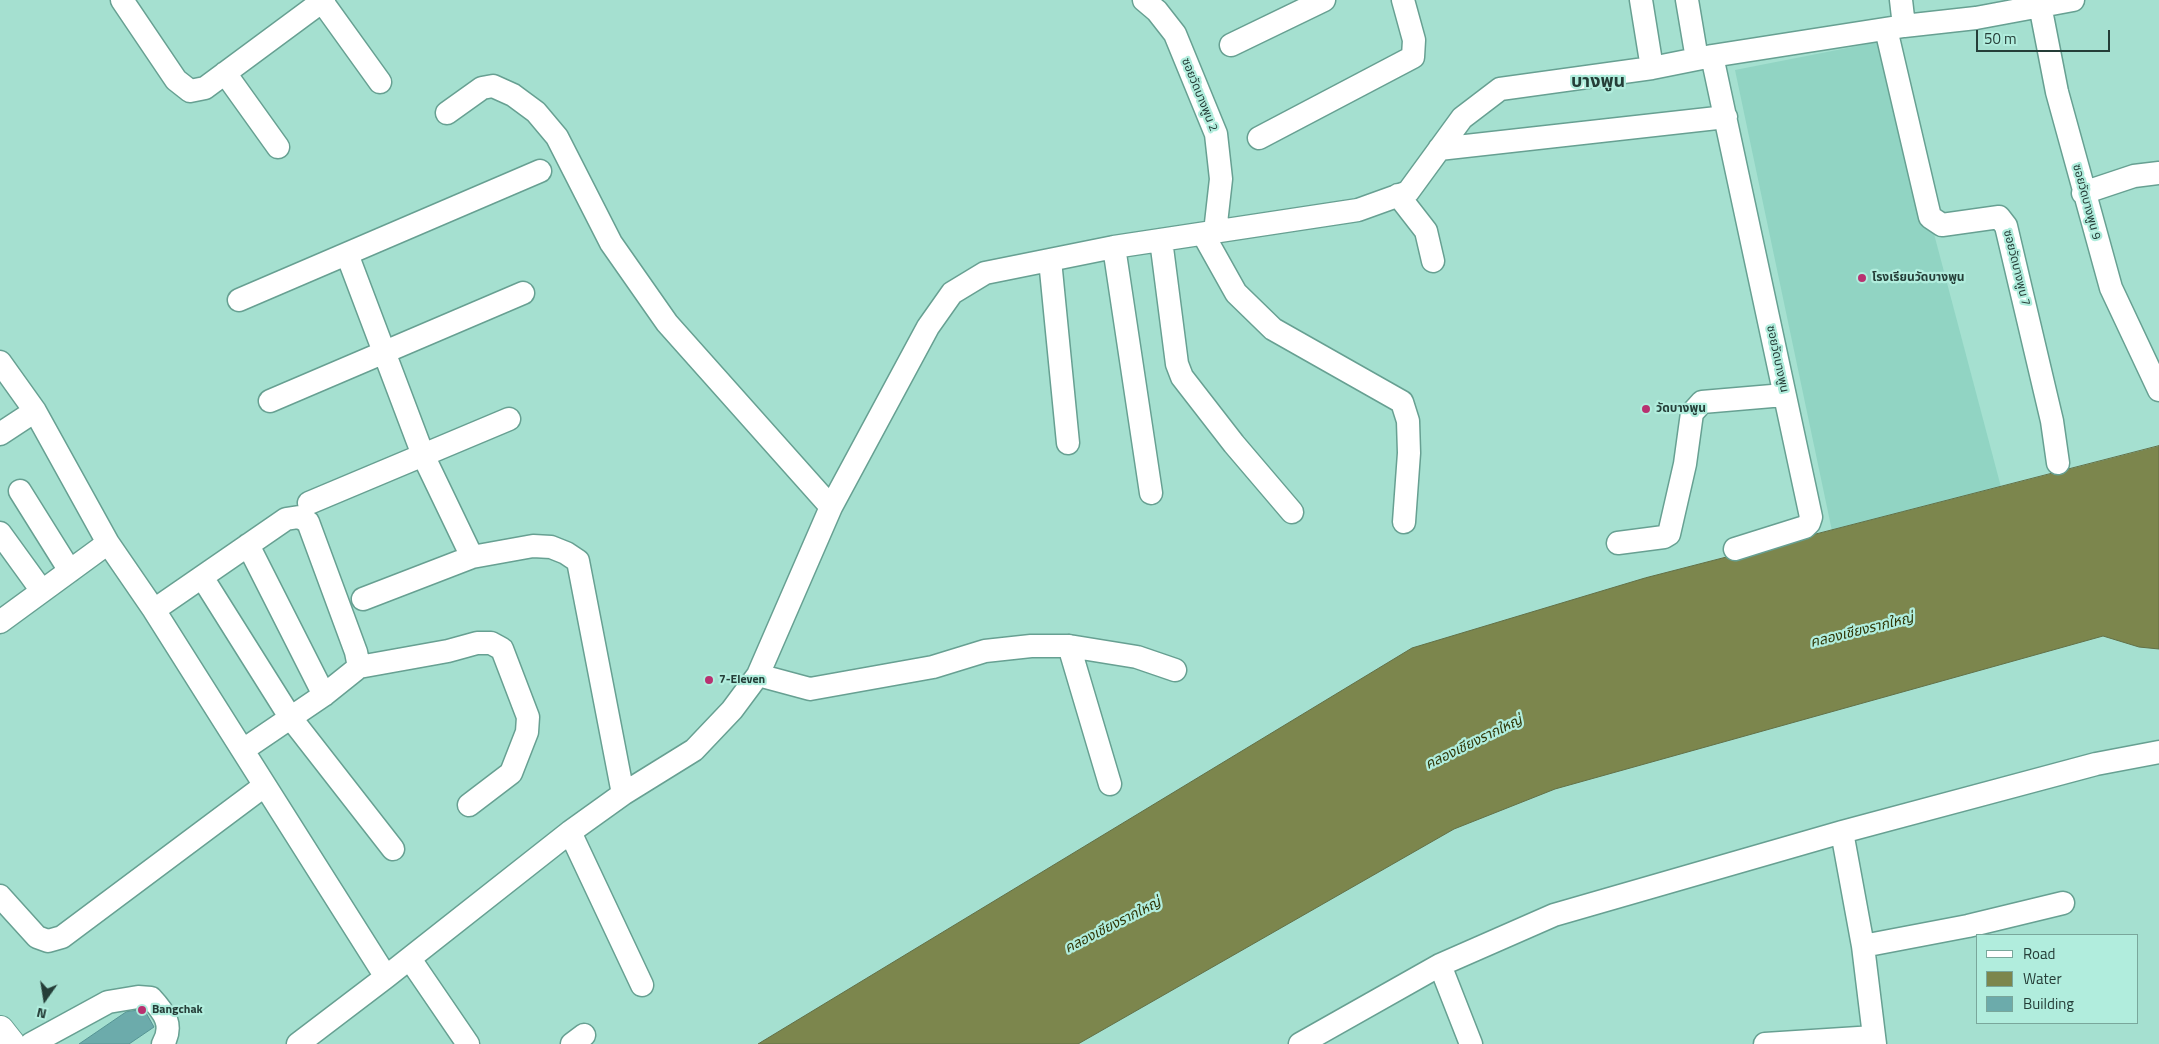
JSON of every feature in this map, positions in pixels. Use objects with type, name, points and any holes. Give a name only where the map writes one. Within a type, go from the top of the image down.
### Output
[{"type":"main road","points":[[0,1030],[10,1044]]},
{"type":"street","points":[[122,0],[176,80],[190,90],[204,88],[225,74],[322,0],[380,82]]},
{"type":"street","name":"ซอยวัดบางพูน 2","points":[[1144,0],[1157,11],[1175,34],[1216,134],[1221,179],[1209,233]]},
{"type":"street","points":[[1231,45],[1324,0]]},
{"type":"street","points":[[1259,138],[1413,57],[1414,40],[1403,0]]},
{"type":"street","points":[[1641,0],[1652,68]]},
{"type":"street","name":"ซอยวัดบางพูน","points":[[1687,0],[1704,58],[1726,117],[1811,516],[1809,523],[1805,527],[1735,549]]},
{"type":"street","points":[[1895,28],[1901,0]]},
{"type":"street","points":[[298,1044],[570,832],[623,794],[694,750],[732,710],[758,675],[831,507],[928,327],[952,293],[985,273],[1114,247],[1358,210],[1408,192],[1462,118],[1500,89],[1652,68],[1895,28],[1978,9],[2040,5],[2073,0]]},
{"type":"street","name":"ซอยวัดบางพูน 9","points":[[2040,5],[2057,92],[2111,288],[2159,390]]},
{"type":"street","name":"ซอยวัดบางพูน 7","points":[[1895,28],[1930,217],[1942,225],[1999,217],[2006,226],[2052,421],[2058,463]]},
{"type":"street","points":[[225,74],[278,147]]},
{"type":"street","points":[[447,113],[482,88],[493,86],[513,95],[536,112],[557,137],[611,243],[667,323],[831,507]]},
{"type":"street","points":[[1439,149],[1726,117]]},
{"type":"street","points":[[239,300],[540,171]]},
{"type":"street","points":[[2084,193],[2134,176],[2159,173]]},
{"type":"street","points":[[1398,195],[1426,231],[1433,261]]},
{"type":"street","points":[[1209,233],[1236,293],[1273,329],[1402,402],[1408,420],[1409,452],[1404,522]]},
{"type":"street","points":[[1162,240],[1177,364],[1182,377],[1234,444],[1292,512]]},
{"type":"street","points":[[1114,247],[1151,493]]},
{"type":"street","points":[[347,254],[423,455],[472,557]]},
{"type":"street","points":[[1050,260],[1068,442]]},
{"type":"street","points":[[270,401],[523,293]]},
{"type":"street","points":[[0,362],[35,411],[108,543],[154,610],[386,977]]},
{"type":"street","points":[[1618,544],[1664,537],[1669,534],[1685,464],[1692,413],[1702,402],[1784,395]]},
{"type":"street","points":[[0,434],[35,411]]},
{"type":"street","points":[[309,503],[509,419]]},
{"type":"street","points":[[20,491],[70,571]]},
{"type":"street","points":[[154,610],[286,519],[299,516],[308,522],[356,652],[359,667]]},
{"type":"street","points":[[0,533],[42,591]]},
{"type":"street","points":[[0,622],[108,543]]},
{"type":"street","points":[[248,545],[324,695]]},
{"type":"street","points":[[363,600],[472,557],[533,546],[550,547],[566,552],[578,561],[623,794]]},
{"type":"street","points":[[202,577],[290,717],[393,849]]},
{"type":"street","points":[[243,750],[324,695],[359,667],[448,652],[477,643],[491,643],[502,649],[528,717],[527,732],[511,773],[469,806]]},
{"type":"street","points":[[758,675],[810,689],[933,666],[985,651],[1030,646],[1070,646],[1137,657],[1174,670]]},
{"type":"street","points":[[1070,646],[1110,784]]},
{"type":"street","points":[[1300,1044],[1440,965],[1554,915],[1842,832],[2096,764],[2159,752]]},
{"type":"street","points":[[2,902],[37,937],[48,941],[62,938],[264,786]]},
{"type":"street","points":[[570,832],[642,985]]},
{"type":"street","points":[[1765,1044],[1875,1041],[1863,946],[1842,832]]},
{"type":"street","points":[[1863,946],[1968,926],[2064,903]]},
{"type":"street","points":[[410,958],[468,1044]]},
{"type":"street","points":[[1440,965],[1471,1044]]},
{"type":"street","points":[[31,1044],[108,1002],[138,997],[151,998],[165,1013],[169,1027],[163,1044]]},
{"type":"shaded area","name":"โรงเรียนวัดบางพูน","points":[[1883,41],[2001,487],[1832,531],[1735,70]]},
{"type":"water","name":"คลองเชียงรากใหญ่","points":[[2159,446],[2159,649],[2139,647],[2103,636],[1555,789],[1454,829],[1078,1044],[758,1044],[1412,648],[1645,578]]},
{"type":"building","name":"Bangchak","points":[[145,1011],[154,1027],[129,1044],[79,1044],[126,1012]]},
{"type":"place","name":"โรงเรียนวัดบางพูน","points":[[1862,278]]},
{"type":"place","name":"วัดบางพูน","points":[[1646,409]]},
{"type":"place","name":"7-Eleven","points":[[709,680]]},
{"type":"place","name":"Bangchak","points":[[142,1010]]},
{"type":"district","name":"บางพูน","points":[[1598,83]]}]
